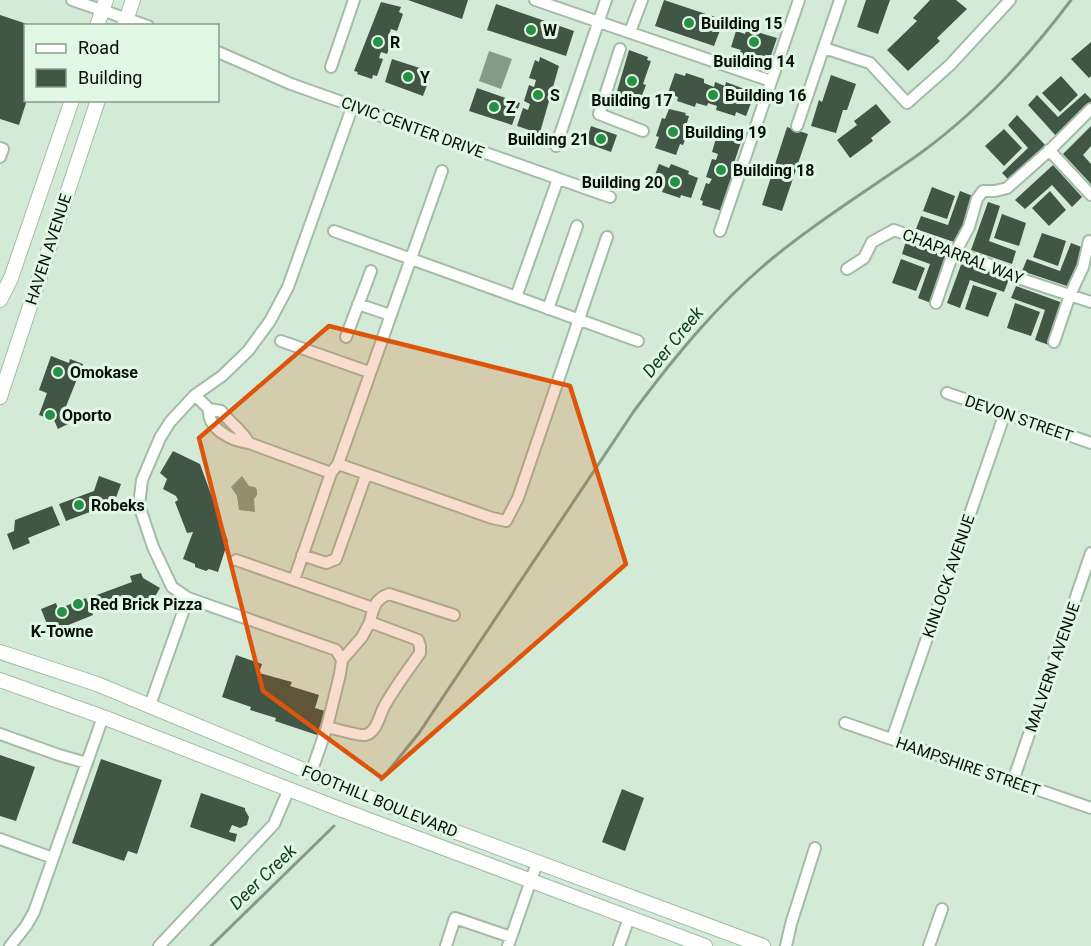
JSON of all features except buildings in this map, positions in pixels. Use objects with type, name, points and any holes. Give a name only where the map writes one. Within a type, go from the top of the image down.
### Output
[{"type":"main road","points":[[125,22],[133,0]]},
{"type":"main road","points":[[98,24],[104,5]]},
{"type":"main road","name":"HAVEN AVENUE","points":[[0,300],[11,278],[71,102]]},
{"type":"main road","name":"HAVEN AVENUE","points":[[0,397],[97,102]]},
{"type":"main road","name":"FOOTHILL BOULEVARD","points":[[0,652],[97,684],[537,863],[762,946]]},
{"type":"main road","name":"FOOTHILL BOULEVARD","points":[[0,680],[705,946]]},
{"type":"street","points":[[72,0],[104,5],[125,22]]},
{"type":"street","points":[[331,67],[354,0]]},
{"type":"street","points":[[535,0],[771,81]]},
{"type":"street","points":[[556,147],[606,0]]},
{"type":"street","points":[[630,32],[642,0]]},
{"type":"street","points":[[720,231],[799,0]]},
{"type":"street","points":[[797,126],[840,0]]},
{"type":"street","points":[[824,48],[870,63],[907,103],[950,65],[1010,0]]},
{"type":"street","points":[[620,49],[599,114],[643,131]]},
{"type":"street","name":"CIVIC CENTER DRIVE","points":[[219,52],[291,84],[610,197]]},
{"type":"street","points":[[342,660],[336,650],[177,592],[168,580],[153,547],[139,505],[142,480],[160,438],[170,422],[195,395],[222,376],[248,351],[270,321],[288,287],[353,105]]},
{"type":"street","points":[[936,303],[950,262],[969,226],[977,199],[982,191],[1007,188],[1091,109]]},
{"type":"street","points":[[0,148],[3,149],[0,158]]},
{"type":"street","points":[[1049,150],[1091,195]]},
{"type":"street","points":[[294,580],[442,171]]},
{"type":"street","points":[[516,297],[558,179]]},
{"type":"street","points":[[548,309],[577,226]]},
{"type":"street","name":"CHAPARRAL WAY","points":[[847,269],[864,258],[872,242],[894,230],[1010,272],[1021,279],[1091,302]]},
{"type":"street","points":[[334,231],[638,341]]},
{"type":"street","points":[[208,409],[208,418],[212,424],[238,441],[334,469],[366,475],[506,521],[518,498],[607,237]]},
{"type":"street","points":[[1054,342],[1070,295],[1083,267],[1089,242]]},
{"type":"street","points":[[346,337],[370,271]]},
{"type":"street","points":[[358,304],[390,315]]},
{"type":"street","points":[[281,341],[369,372]]},
{"type":"street","name":"DEVON STREET","points":[[947,393],[1091,442]]},
{"type":"street","points":[[195,395],[208,409],[221,411],[243,433],[249,443]]},
{"type":"street","name":"KINLOCK AVENUE","points":[[892,739],[1005,413]]},
{"type":"street","points":[[221,431],[229,421]]},
{"type":"street","points":[[302,555],[326,563],[336,559],[366,475]]},
{"type":"street","name":"MALVERN AVENUE","points":[[1013,781],[1086,581],[1091,553]]},
{"type":"street","points":[[237,560],[373,608]]},
{"type":"street","points":[[311,773],[327,727],[342,660],[362,637],[370,622],[373,608],[380,597],[389,594],[454,615]]},
{"type":"street","points":[[150,705],[189,598]]},
{"type":"street","points":[[327,727],[343,729],[359,736],[368,735],[374,730],[385,705],[420,653],[418,640],[370,622]]},
{"type":"street","points":[[10,946],[34,912],[103,717]]},
{"type":"street","name":"HAMPSHIRE STREET","points":[[845,723],[1091,808]]},
{"type":"street","points":[[0,734],[87,763]]},
{"type":"street","points":[[159,946],[274,824],[290,789]]},
{"type":"street","points":[[0,839],[53,858]]},
{"type":"street","points":[[786,946],[815,848]]},
{"type":"street","points":[[446,946],[455,918],[510,941],[537,863]]},
{"type":"street","points":[[929,946],[942,909]]},
{"type":"street","points":[[619,946],[629,918]]},
{"type":"highlighted area","points":[[329,326],[570,386],[626,564],[382,778],[263,691],[199,438]]},
{"type":"shaded area","points":[[489,51],[512,59],[501,89],[479,81]]},
{"type":"shaded area","points":[[242,476],[249,486],[257,490],[254,499],[255,512],[239,510],[237,496],[231,487]]},
{"type":"waterway","name":"Deer Creek","points":[[381,780],[419,733],[634,411],[717,310],[754,274],[792,243],[943,136],[1020,62],[1071,0]]},
{"type":"waterway","name":"Deer Creek","points":[[211,946],[334,826]]},
{"type":"place","name":"Building 15","points":[[689,23]]},
{"type":"place","name":"W","points":[[531,30]]},
{"type":"place","name":"R","points":[[378,42]]},
{"type":"place","name":"Building 14","points":[[754,42]]},
{"type":"place","name":"Y","points":[[408,77]]},
{"type":"place","name":"Building 17","points":[[632,81]]},
{"type":"place","name":"S","points":[[538,95]]},
{"type":"place","name":"Building 16","points":[[713,95]]},
{"type":"place","name":"Z","points":[[494,107]]},
{"type":"place","name":"Building 19","points":[[673,132]]},
{"type":"place","name":"Building 21","points":[[601,139]]},
{"type":"place","name":"Building 18","points":[[721,170]]},
{"type":"place","name":"Building 20","points":[[675,182]]},
{"type":"place","name":"Omokase","points":[[58,372]]},
{"type":"place","name":"Oporto","points":[[50,415]]},
{"type":"place","name":"Robeks","points":[[79,505]]},
{"type":"place","name":"Red Brick Pizza","points":[[78,604]]},
{"type":"place","name":"K-Towne","points":[[62,612]]}]
